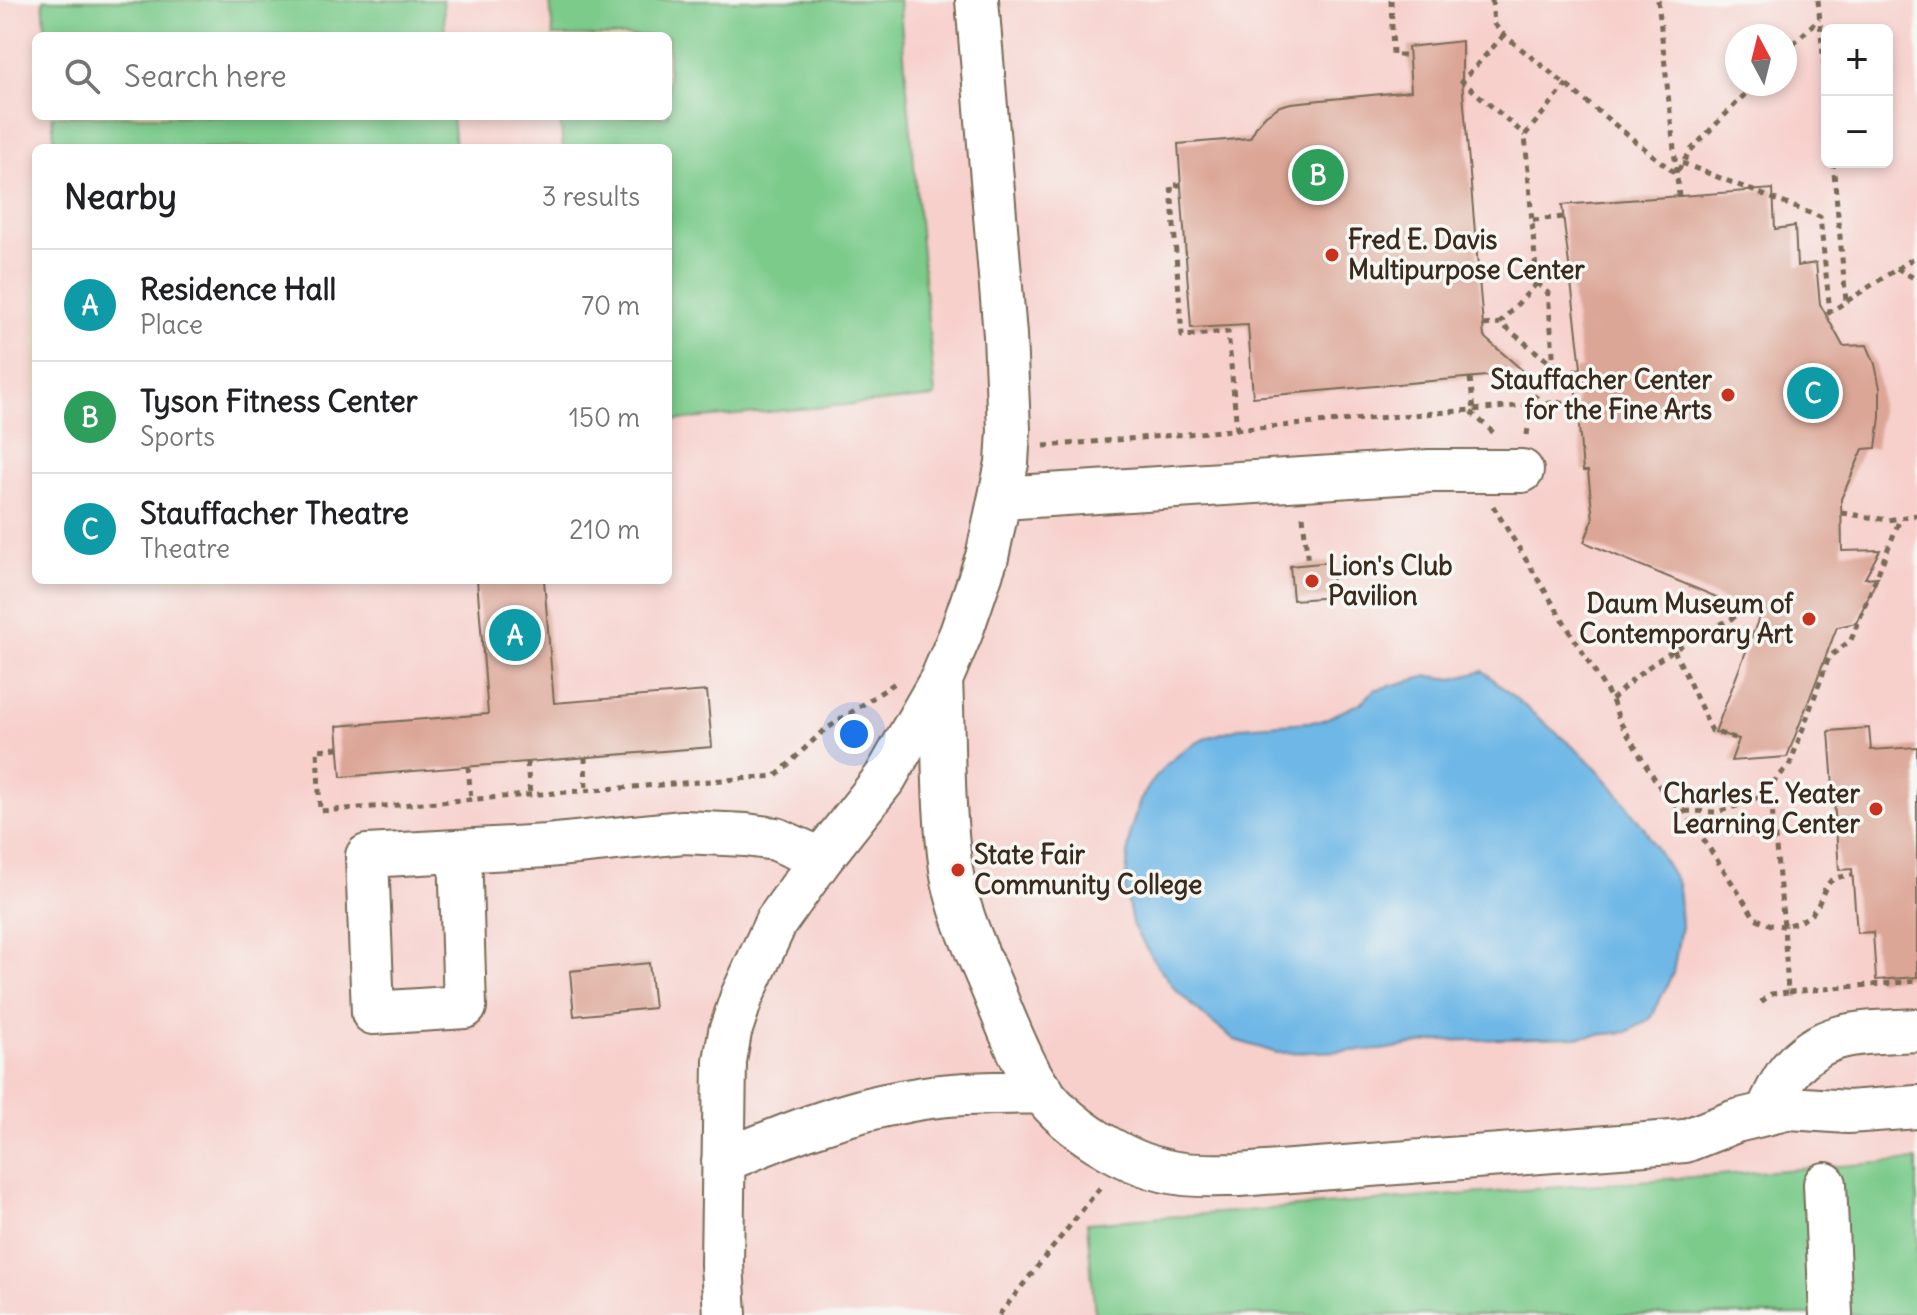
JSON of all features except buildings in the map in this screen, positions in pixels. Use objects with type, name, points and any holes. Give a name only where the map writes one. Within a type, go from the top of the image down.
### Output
[{"type":"lane","points":[[725,1315],[722,1264],[725,1061],[730,1032],[742,996],[776,922],[885,778],[925,676],[961,633],[987,557],[1001,498],[1008,449],[1005,335],[977,0]]},
{"type":"lane","points":[[1001,498],[1430,471],[1522,471]]},
{"type":"lane","points":[[925,676],[952,874],[974,944],[1034,1082],[1079,1130],[1124,1157],[1182,1174],[1239,1175],[1685,1141],[1736,1121],[1790,1108],[1848,1112],[1917,1107]]},
{"type":"lane","points":[[460,851],[547,846],[683,832],[776,839],[821,859]]},
{"type":"lane","points":[[1766,1114],[1790,1070],[1821,1042],[1848,1035],[1917,1030]]},
{"type":"lane","points":[[723,1161],[838,1116],[908,1100],[1043,1092]]},
{"type":"lane","points":[[1825,1184],[1831,1315]]},
{"type":"path","points":[[1391,0],[1393,55],[1409,55]]},
{"type":"path","points":[[1492,0],[1494,24],[1504,35],[1676,174]]},
{"type":"path","points":[[1658,0],[1679,196]]},
{"type":"path","points":[[1818,0],[1827,96]]},
{"type":"path","points":[[1797,41],[1819,18]]},
{"type":"path","points":[[1504,35],[1462,81],[1525,135],[1537,283],[1548,293],[1554,366],[1531,405],[1522,471]]},
{"type":"path","points":[[1525,135],[1567,84]]},
{"type":"path","points":[[1676,174],[1690,151],[1743,96]]},
{"type":"path","points":[[1682,163],[1820,217],[1828,313],[1917,256]]},
{"type":"path","points":[[1834,168],[1846,301]]},
{"type":"path","points":[[1181,185],[1171,185],[1182,336],[1228,332],[1237,430]]},
{"type":"path","points":[[1533,220],[1564,217]]},
{"type":"path","points":[[1897,268],[1917,280]]},
{"type":"path","points":[[1484,325],[1500,323],[1537,283]]},
{"type":"path","points":[[1500,323],[1554,366]]},
{"type":"path","points":[[1470,378],[1474,411]]},
{"type":"path","points":[[1008,449],[1577,401]]},
{"type":"path","points":[[1471,471],[1612,700],[1620,722],[1667,799],[1685,811],[1755,918],[1771,925],[1784,926],[1805,919],[1815,911],[1825,885],[1840,877],[1853,875]]},
{"type":"path","points":[[1298,479],[1308,565]]},
{"type":"path","points":[[1842,513],[1888,520],[1916,517]]},
{"type":"path","points":[[1685,811],[1717,812],[1761,796],[1790,764],[1829,657],[1851,640],[1900,519]]},
{"type":"path","points":[[1612,700],[1626,684],[1674,650],[1749,610]]},
{"type":"path","points":[[1674,650],[1712,731],[1735,738]]},
{"type":"path","points":[[338,748],[317,750],[320,811],[776,776],[822,732],[925,676]]},
{"type":"path","points":[[585,757],[586,791]]},
{"type":"path","points":[[527,762],[530,795]]},
{"type":"path","points":[[468,766],[471,799]]},
{"type":"path","points":[[1770,787],[1788,992]]},
{"type":"path","points":[[1761,1002],[1771,994],[1917,981]]},
{"type":"path","points":[[999,1315],[1124,1157]]},
{"type":"shaded area","name":"State Fair Community College","points":[[0,0],[1917,0],[1917,1160],[1088,1223],[1095,1315],[0,1315]]},
{"type":"green space","points":[[43,0],[443,0],[445,32],[46,32]]},
{"type":"green space","points":[[550,0],[899,0],[935,397],[672,421],[672,144],[563,144],[560,120],[672,120],[672,32],[553,32]]},
{"type":"green space","points":[[52,120],[452,120],[455,144],[55,144]]},
{"type":"green space","points":[[1917,1160],[1917,1315],[1095,1315],[1087,1223]]},
{"type":"water","points":[[1483,671],[1585,757],[1612,786],[1644,828],[1678,884],[1681,926],[1673,973],[1651,1018],[1627,1032],[1575,1037],[1437,1041],[1381,1050],[1277,1053],[1235,1040],[1176,990],[1133,926],[1125,889],[1130,832],[1140,801],[1149,786],[1165,766],[1187,748],[1206,738],[1242,727],[1321,721],[1363,702],[1374,690],[1429,676],[1454,679]]},
{"type":"place","name":"Tyson Fitness Center","points":[[1318,175]]},
{"type":"place","name":"Fred E. Davis Multipurpose Center","points":[[1332,255]]},
{"type":"place","name":"Stauffacher Theatre","points":[[1813,393]]},
{"type":"place","name":"Stauffacher Center for the Fine Arts","points":[[1728,395]]},
{"type":"place","name":"Lion's Club Pavilion","points":[[1312,581]]},
{"type":"place","name":"Daum Museum of Contemporary Art","points":[[1809,619]]},
{"type":"place","name":"Residence Hall","points":[[515,635]]},
{"type":"place","name":"Charles E. Yeater Learning Center","points":[[1876,809]]},
{"type":"place","name":"State Fair Community College","points":[[958,870]]}]
